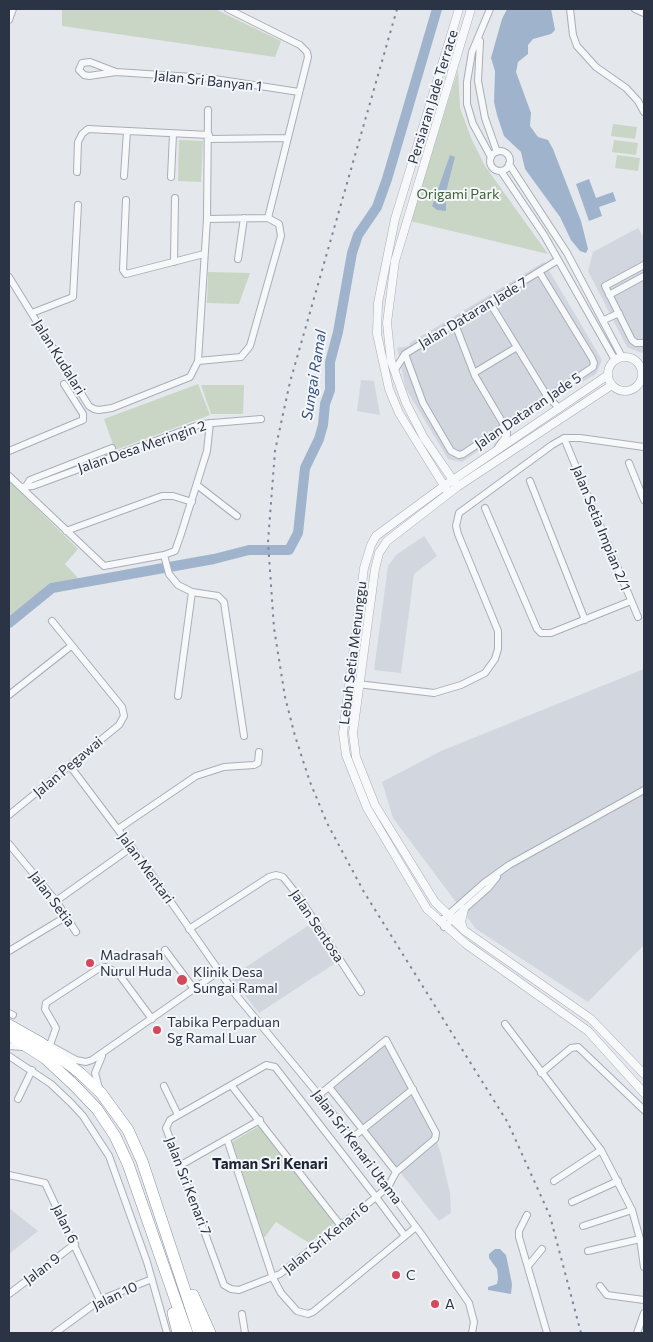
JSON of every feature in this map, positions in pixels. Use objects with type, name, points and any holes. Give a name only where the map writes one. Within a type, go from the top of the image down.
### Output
[{"type":"highway","points":[[10,1018],[46,1044],[80,1073],[101,1093],[128,1130],[142,1161],[199,1333]]},
{"type":"highway","points":[[9,1035],[45,1058],[97,1109],[115,1136],[128,1164],[187,1333]]},
{"type":"highway","points":[[156,1247],[178,1333]]},
{"type":"highway","points":[[179,1270],[210,1333]]},
{"type":"street","points":[[9,20],[13,9]]},
{"type":"street","points":[[228,9],[300,45],[307,52],[308,57],[268,218]]},
{"type":"street","name":"Persiaran Jade Terrace","points":[[449,493],[399,413],[389,389],[377,334],[378,303],[393,228],[459,9]]},
{"type":"street","name":"Persiaran Jade Terrace","points":[[457,487],[416,423],[394,371],[389,346],[388,302],[395,261],[471,9]]},
{"type":"street","points":[[490,9],[472,52],[467,82],[468,104],[476,130],[491,157],[491,165],[501,171],[618,358]]},
{"type":"street","points":[[570,9],[573,35],[581,52],[596,67],[626,88],[638,101],[644,112]]},
{"type":"street","points":[[636,9],[644,13]]},
{"type":"street","points":[[482,30],[478,53],[478,81],[485,118],[497,152]]},
{"type":"street","name":"Jalan Sri Banyan 1","points":[[116,72],[85,62],[82,62],[79,70],[84,75],[89,76],[116,72],[208,78],[299,92]]},
{"type":"street","points":[[207,219],[268,218],[279,224],[281,236],[250,346],[241,357],[198,361],[207,219],[208,110]]},
{"type":"street","points":[[77,172],[78,142],[82,134],[88,129],[209,137],[288,138]]},
{"type":"street","points":[[124,176],[127,131]]},
{"type":"street","points":[[171,177],[173,134]]},
{"type":"street","points":[[491,157],[497,152]]},
{"type":"street","points":[[497,152],[507,154],[509,164],[545,217],[588,288],[604,320],[618,358]]},
{"type":"street","points":[[501,171],[509,164]]},
{"type":"street","points":[[174,262],[175,198]]},
{"type":"street","points":[[126,200],[124,270],[126,274],[204,254]]},
{"type":"street","points":[[32,313],[74,297],[78,205]]},
{"type":"street","points":[[238,260],[244,218]]},
{"type":"street","name":"Jalan Dataran Jade 7","points":[[405,354],[540,273],[558,260]]},
{"type":"street","points":[[644,265],[605,286],[632,340],[636,343],[644,343]]},
{"type":"street","name":"Jalan Dataran Jade 5","points":[[405,354],[423,403],[451,451],[459,455],[463,454],[547,396],[589,370],[594,363],[540,273]]},
{"type":"street","points":[[609,295],[644,276]]},
{"type":"street","name":"Jalan Kudalari","points":[[9,277],[89,406],[99,410],[112,408],[185,381],[194,373],[198,361]]},
{"type":"street","points":[[578,293],[588,288]]},
{"type":"street","points":[[490,303],[547,396],[558,408]]},
{"type":"street","points":[[604,320],[619,313]]},
{"type":"street","points":[[455,324],[474,373],[505,425],[507,435],[494,452]]},
{"type":"street","points":[[389,346],[397,354],[405,354]]},
{"type":"street","points":[[474,373],[517,347]]},
{"type":"street","points":[[394,371],[405,354]]},
{"type":"street","points":[[631,357],[641,361],[643,371],[640,381],[632,389],[620,390],[612,385],[608,375],[611,364],[618,358],[631,357]]},
{"type":"street","points":[[452,480],[608,375]]},
{"type":"street","points":[[9,451],[83,420],[83,414],[64,384]]},
{"type":"street","points":[[457,487],[612,385]]},
{"type":"street","name":"Jalan Desa Meringin 2","points":[[24,486],[33,486],[192,427],[210,423],[261,418]]},
{"type":"street","points":[[9,476],[24,486],[66,531],[106,566],[164,555],[176,550],[207,451],[210,423]]},
{"type":"street","points":[[349,683],[418,692],[441,692],[479,678],[490,666],[498,649],[498,631],[458,534],[456,519],[459,513],[564,438],[580,438],[644,447]]},
{"type":"street","name":"Jalan Setia Impian 2/1","points":[[564,438],[638,617]]},
{"type":"street","name":"Jalan Desa Meringin 2","points":[[24,486],[30,480],[112,448]]},
{"type":"street","points":[[629,463],[644,500]]},
{"type":"street","name":"Lebuh Setia Menunggu","points":[[452,480],[383,529],[371,544],[364,568],[343,733],[350,766],[366,808],[427,909],[442,924],[588,1031],[644,1093]]},
{"type":"street","points":[[530,481],[585,620]]},
{"type":"street","points":[[198,484],[237,516]]},
{"type":"street","name":"Lebuh Setia Menunggu","points":[[457,487],[387,541],[379,553],[358,685],[354,745],[375,805],[424,886],[465,932]]},
{"type":"street","points":[[66,531],[162,496],[173,496],[192,502]]},
{"type":"street","points":[[485,508],[536,629],[541,632],[551,633],[631,601]]},
{"type":"street","points":[[164,555],[169,574],[178,585],[192,592],[218,596],[224,602],[244,736]]},
{"type":"street","points":[[178,696],[192,592]]},
{"type":"street","points":[[9,695],[71,646],[52,621]]},
{"type":"street","name":"Jalan Pegawai","points":[[9,816],[119,724],[124,716],[122,707],[71,646]]},
{"type":"street","points":[[360,670],[363,677],[378,687]]},
{"type":"street","points":[[357,700],[364,691],[378,687]]},
{"type":"street","points":[[118,829],[196,776],[224,767],[254,765],[258,763],[259,752]]},
{"type":"street","name":"Jalan Mentari","points":[[70,766],[132,847],[218,972]]},
{"type":"street","points":[[442,924],[484,883],[644,790]]},
{"type":"street","name":"Jalan Setia","points":[[9,844],[56,901],[76,932]]},
{"type":"street","points":[[56,901],[132,847]]},
{"type":"street","points":[[450,917],[464,909],[488,888],[501,872]]},
{"type":"street","name":"Jalan Sentosa","points":[[189,929],[269,878],[276,875],[283,877],[299,897],[362,992]]},
{"type":"street","points":[[464,909],[460,922],[465,932],[591,1019],[644,1074]]},
{"type":"street","points":[[9,951],[67,916]]},
{"type":"street","points":[[165,950],[194,989]]},
{"type":"street","points":[[152,1019],[118,972],[105,967],[98,969],[46,1003],[44,1009],[56,1028],[46,1044],[80,1062],[92,1060],[103,1054],[218,972]]},
{"type":"street","name":"Jalan Sri Kenari Utama","points":[[218,972],[352,1138],[469,1302],[474,1322],[472,1333]]},
{"type":"street","points":[[505,1024],[602,1150],[632,1210],[640,1239],[644,1267]]},
{"type":"street","points":[[319,1095],[386,1040],[436,1132],[435,1139],[396,1172],[388,1187]]},
{"type":"street","points":[[9,1046],[21,1046],[45,1058]]},
{"type":"street","points":[[541,1073],[571,1048],[578,1047],[644,1110]]},
{"type":"street","points":[[101,1093],[95,1073],[103,1054]]},
{"type":"street","points":[[9,1056],[32,1070],[62,1093],[84,1116],[105,1149],[152,1279],[167,1333]]},
{"type":"street","points":[[178,1115],[266,1065],[275,1067],[405,1236]]},
{"type":"street","points":[[18,1099],[32,1070]]},
{"type":"street","points":[[231,1085],[341,1226]]},
{"type":"street","name":"Jalan Sri Kenari 7","points":[[164,1086],[178,1115],[170,1120],[166,1128],[224,1285],[231,1290]]},
{"type":"street","points":[[329,1087],[396,1172]]},
{"type":"street","points":[[352,1138],[413,1089]]},
{"type":"street","points":[[181,1165],[260,1120]]},
{"type":"street","points":[[227,1139],[273,1278],[280,1293],[297,1311],[308,1314],[313,1312],[416,1227]]},
{"type":"street","points":[[554,1180],[602,1150]]},
{"type":"street","name":"Jalan 6","points":[[9,1175],[45,1183],[76,1244],[100,1300]]},
{"type":"street","points":[[572,1202],[618,1181]]},
{"type":"street","name":"Jalan Sri Kenari 6","points":[[231,1290],[239,1290],[273,1278],[388,1187]]},
{"type":"street","points":[[583,1226],[632,1210]]},
{"type":"street","points":[[527,1215],[519,1231],[519,1237],[547,1333]]},
{"type":"street","points":[[588,1251],[640,1239]]},
{"type":"street","name":"Jalan 9","points":[[9,1294],[76,1244]]},
{"type":"street","points":[[528,1266],[542,1248]]},
{"type":"street","name":"Jalan 10","points":[[55,1333],[100,1300],[152,1279]]},
{"type":"street","points":[[600,1286],[607,1295],[644,1300]]},
{"type":"street","points":[[637,1333],[644,1313]]},
{"type":"street","points":[[242,1314],[245,1333]]},
{"type":"shaded area","points":[[638,228],[644,238],[644,352],[642,353],[627,347],[588,271],[593,252]]},
{"type":"shaded area","points":[[544,262],[602,360],[596,374],[558,396],[462,462],[448,459],[406,389],[397,348],[409,346],[410,343]]},
{"type":"shaded area","points":[[361,380],[374,381],[380,415],[357,411]]},
{"type":"shaded area","points":[[424,536],[437,556],[414,574],[401,673],[374,670],[388,566],[396,555]]},
{"type":"shaded area","points":[[644,669],[644,945],[588,1002],[476,929],[393,818],[382,782],[441,751]]},
{"type":"shaded area","points":[[309,925],[337,962],[259,1013],[231,977]]},
{"type":"shaded area","points":[[386,1043],[434,1134],[441,1154],[450,1193],[451,1213],[439,1221],[332,1087]]},
{"type":"shaded area","points":[[9,1208],[38,1231],[9,1254]]},
{"type":"green space","points":[[62,9],[215,9],[281,41],[275,57],[62,26]]},
{"type":"green space","name":"Origami Park","points":[[458,70],[460,108],[471,138],[485,166],[548,254],[410,221]]},
{"type":"green space","points":[[613,124],[637,127],[635,139],[611,136]]},
{"type":"green space","points":[[179,140],[203,141],[201,182],[178,181]]},
{"type":"green space","points":[[614,140],[638,143],[636,155],[612,152]]},
{"type":"green space","points":[[617,155],[640,158],[638,171],[615,168]]},
{"type":"green space","points":[[208,272],[250,273],[239,304],[207,303]]},
{"type":"green space","points":[[198,384],[210,415],[115,450],[104,419]]},
{"type":"green space","points":[[201,385],[244,385],[243,414],[211,414]]},
{"type":"green space","points":[[9,481],[78,549],[65,564],[78,578],[49,586],[9,617]]},
{"type":"green space","points":[[261,1125],[336,1222],[309,1243],[276,1222],[264,1238],[232,1142]]},
{"type":"water","points":[[507,9],[551,9],[555,30],[551,34],[533,39],[528,45],[528,54],[518,62],[516,72],[531,113],[530,126],[538,137],[548,140],[553,149],[581,221],[588,249],[586,253],[580,251],[571,240],[560,217],[525,169],[521,152],[504,136],[497,115],[494,102],[495,71],[491,58],[502,19]]},
{"type":"water","points":[[450,155],[455,157],[446,192],[446,211],[437,210],[432,206]]},
{"type":"water","points":[[589,179],[596,198],[613,192],[616,201],[599,207],[602,216],[589,221],[576,184]]},
{"type":"water","points":[[495,1249],[500,1249],[506,1255],[512,1284],[511,1294],[488,1290],[488,1287],[497,1284],[497,1269],[489,1258],[489,1254]]},
{"type":"waterway","name":"Sungai Ramal","points":[[9,623],[52,588],[214,559],[249,550],[289,550],[298,533],[305,468],[319,439],[323,425],[325,404],[330,390],[330,362],[338,332],[352,253],[358,235],[377,207],[387,179],[437,9]]},
{"type":"railway","points":[[397,9],[290,382],[275,451],[268,542],[274,628],[285,697],[295,736],[310,782],[327,823],[364,892],[508,1123],[550,1216],[581,1333]]},
{"type":"place","name":"Madrasah Nurul Huda","points":[[90,963]]},
{"type":"place","name":"Klinik Desa Sungai Ramal","points":[[182,980]]},
{"type":"place","name":"Tabika Perpaduan Sg Ramal Luar","points":[[157,1030]]},
{"type":"place","name":"C","points":[[396,1275]]},
{"type":"place","name":"A","points":[[435,1304]]},
{"type":"district","name":"Taman Sri Kenari","points":[[270,1164]]}]
